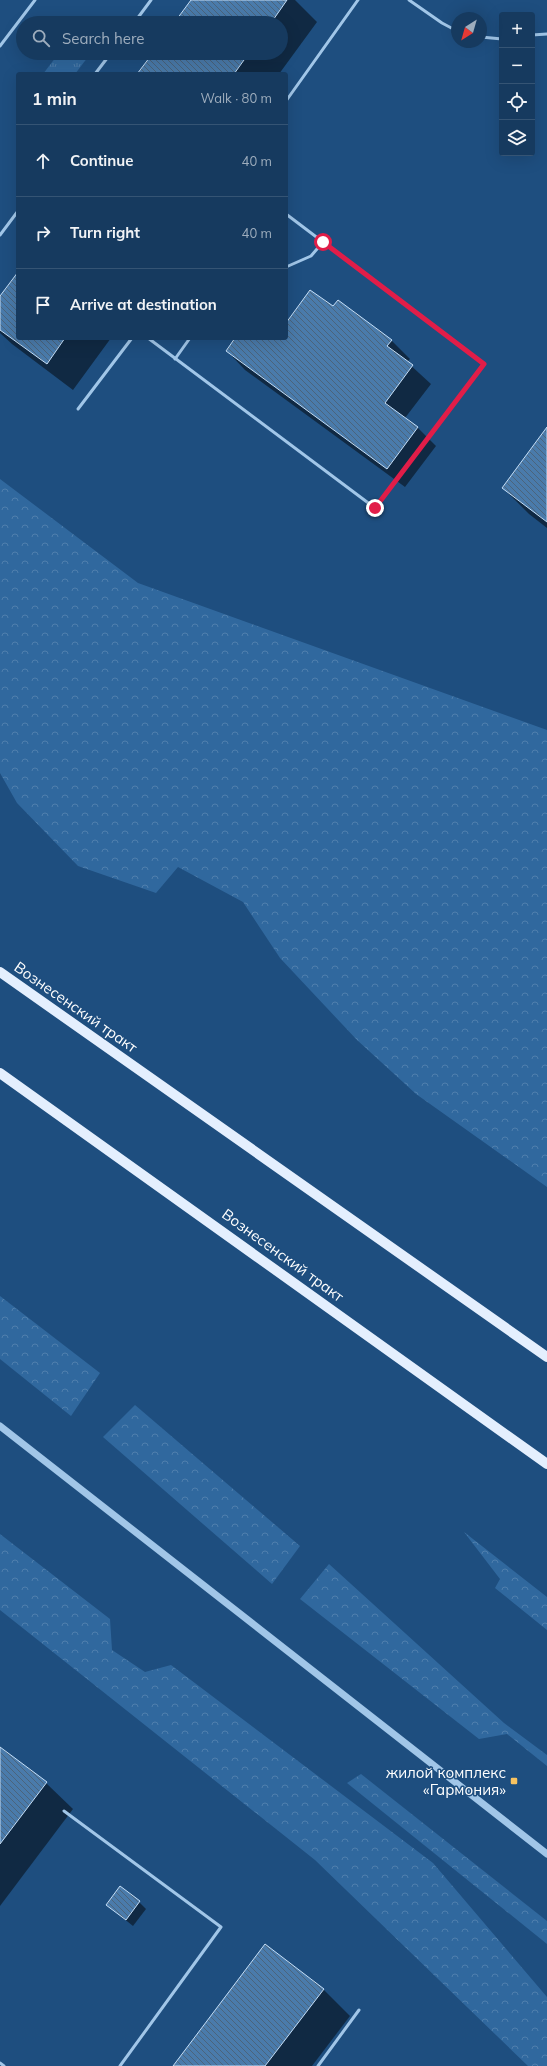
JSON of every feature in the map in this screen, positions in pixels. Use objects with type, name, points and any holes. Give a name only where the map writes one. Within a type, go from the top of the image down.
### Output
[{"type":"main road","name":"Вознесенский тракт","points":[[0,972],[547,1356]]},
{"type":"main road","name":"Вознесенский тракт","points":[[0,1072],[547,1464]]},
{"type":"street","points":[[0,1426],[547,1854]]},
{"type":"lane","points":[[23,16],[35,0]]},
{"type":"lane","points":[[139,16],[151,0]]},
{"type":"lane","points":[[288,98],[358,0]]},
{"type":"lane","points":[[409,0],[451,28]]},
{"type":"lane","points":[[0,46],[16,25]]},
{"type":"lane","points":[[535,35],[547,34]]},
{"type":"lane","points":[[487,38],[499,39]]},
{"type":"lane","points":[[97,72],[106,60]]},
{"type":"lane","points":[[0,235],[16,214]]},
{"type":"lane","points":[[151,340],[375,508],[484,364],[288,216]]},
{"type":"lane","points":[[288,266],[311,256],[323,242]]},
{"type":"lane","points":[[78,409],[130,340]]},
{"type":"lane","points":[[175,359],[189,340]]},
{"type":"lane","points":[[64,1811],[221,1927],[120,2066]]},
{"type":"lane","points":[[318,2066],[358,2010]]},
{"type":"lane","points":[[0,2063],[4,2066]]},
{"type":"green space","points":[[54,60],[86,60],[77,72],[45,72]]},
{"type":"green space","points":[[0,479],[138,583],[547,730],[547,1187],[416,1094],[357,1040],[280,958],[243,902],[178,867],[156,893],[78,866],[17,803],[0,773]]},
{"type":"green space","points":[[0,1296],[100,1373],[71,1416],[0,1359]]},
{"type":"green space","points":[[135,1405],[300,1546],[272,1584],[103,1437]]},
{"type":"green space","points":[[464,1532],[547,1597],[547,1630],[495,1588],[500,1579]]},
{"type":"green space","points":[[0,1534],[110,1619],[112,1650],[145,1672],[171,1665],[433,1863],[547,1997],[547,2066],[528,2066],[315,1860],[0,1610]]},
{"type":"green space","points":[[329,1564],[504,1723],[547,1755],[547,1766],[507,1734],[479,1739],[300,1599]]},
{"type":"green space","points":[[361,1774],[547,1921],[547,1944],[347,1783]]},
{"type":"building","points":[[191,0],[287,0],[276,16],[179,16]]},
{"type":"building","points":[[148,60],[244,60],[235,72],[139,72]]},
{"type":"building","points":[[16,275],[16,340],[64,340],[47,364],[0,330],[0,296]]},
{"type":"building","points":[[310,290],[333,306],[338,300],[392,340],[387,346],[413,365],[385,403],[418,427],[387,469],[226,351],[234,340],[288,340],[288,320]]},
{"type":"building","points":[[547,427],[547,522],[502,488]]},
{"type":"building","points":[[0,1747],[47,1782],[0,1844]]},
{"type":"building","points":[[120,1886],[140,1901],[126,1920],[106,1905]]},
{"type":"building","points":[[265,1944],[324,1989],[265,2066],[173,2066]]},
{"type":"place","name":"жилой комплекс «Гармония»","points":[[514,1781]]},
{"type":"route","points":[[323,242],[484,364],[375,508]]}]
